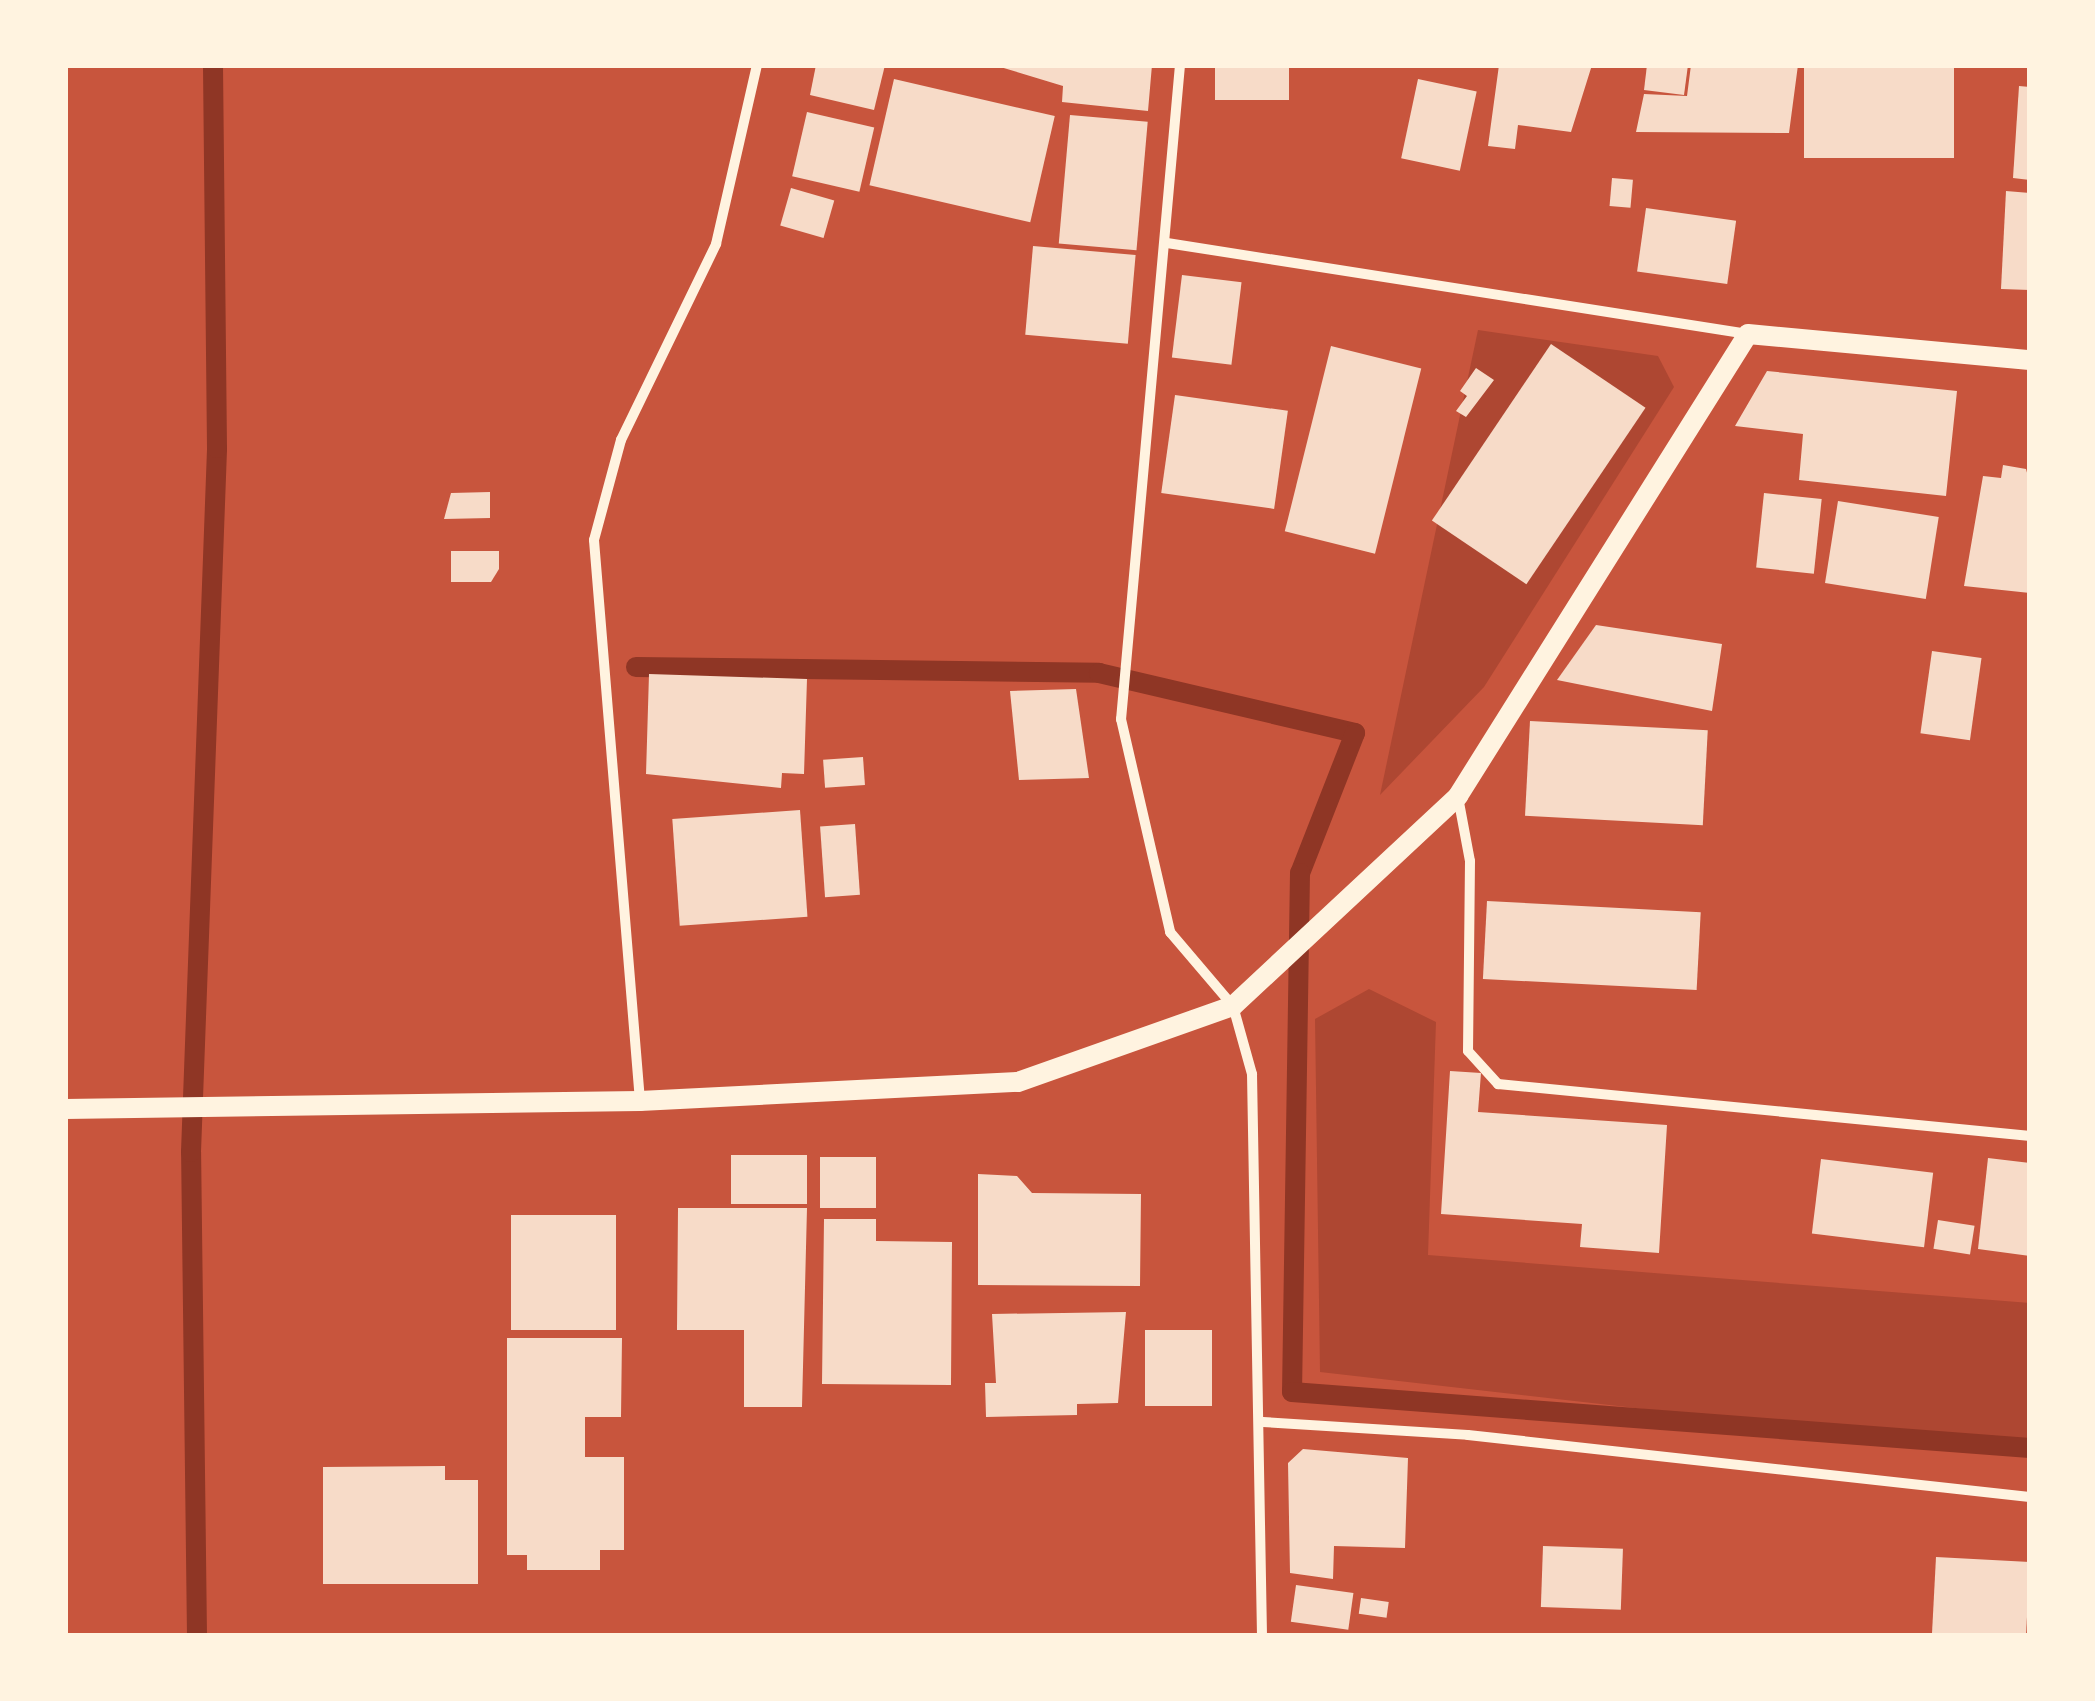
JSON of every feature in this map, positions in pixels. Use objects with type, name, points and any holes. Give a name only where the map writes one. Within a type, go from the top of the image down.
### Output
[{"type":"main road","points":[[65,1109],[640,1100],[1018,1082],[1232,1006],[1458,796],[1748,334],[2030,360]]},
{"type":"street","points":[[640,1100],[594,540],[621,440],[716,244],[757,65]]},
{"type":"street","points":[[1180,65],[1121,719],[1170,932],[1232,1006],[1252,1074],[1263,1422],[1262,1636]]},
{"type":"street","points":[[1166,243],[1748,334]]},
{"type":"street","points":[[1458,796],[1470,861],[1468,1051],[1498,1084],[2030,1136]]},
{"type":"street","points":[[1263,1422],[1468,1435],[2030,1497]]},
{"type":"shaded area","points":[[1478,330],[1658,356],[1674,387],[1484,687],[1380,795]]},
{"type":"shaded area","points":[[1369,989],[1436,1022],[1428,1255],[2030,1303],[2030,1453],[1320,1372],[1315,1019]]},
{"type":"building","points":[[816,65],[885,65],[874,110],[810,95]]},
{"type":"building","points":[[1152,65],[1148,111],[1062,102],[1063,86],[997,66]]},
{"type":"building","points":[[1215,65],[1289,65],[1289,100],[1215,100]]},
{"type":"building","points":[[1499,65],[1592,65],[1571,132],[1518,125],[1515,149],[1488,146]]},
{"type":"building","points":[[1647,65],[1688,65],[1684,95],[1644,90]]},
{"type":"building","points":[[1691,65],[1798,65],[1789,133],[1636,132],[1644,94],[1687,96]]},
{"type":"building","points":[[1804,65],[1954,65],[1954,158],[1804,158]]},
{"type":"building","points":[[894,79],[1055,116],[1030,222],[869,185]]},
{"type":"building","points":[[1418,79],[1477,91],[1460,171],[1401,158]]},
{"type":"building","points":[[2019,86],[2030,87],[2030,180],[2013,178]]},
{"type":"building","points":[[807,112],[874,128],[859,192],[792,176]]},
{"type":"building","points":[[1070,115],[1148,122],[1136,250],[1059,244]]},
{"type":"building","points":[[1612,178],[1633,180],[1630,208],[1610,206]]},
{"type":"building","points":[[791,188],[834,200],[824,238],[780,225]]},
{"type":"building","points":[[2006,191],[2030,193],[2030,290],[2001,289]]},
{"type":"building","points":[[1646,208],[1736,221],[1727,284],[1637,271]]},
{"type":"building","points":[[1033,246],[1136,255],[1128,344],[1025,335]]},
{"type":"building","points":[[1182,275],[1242,282],[1231,365],[1172,357]]},
{"type":"building","points":[[1551,344],[1646,408],[1526,584],[1432,521]]},
{"type":"building","points":[[1331,346],[1421,368],[1375,554],[1285,531]]},
{"type":"building","points":[[1476,368],[1494,380],[1466,417],[1456,411],[1467,396],[1460,391]]},
{"type":"building","points":[[1767,371],[1957,391],[1946,496],[1799,480],[1803,434],[1735,426]]},
{"type":"building","points":[[1175,395],[1288,411],[1274,509],[1161,493]]},
{"type":"building","points":[[2003,465],[2026,469],[2030,484],[2030,593],[1964,586],[1983,476],[2001,478]]},
{"type":"building","points":[[490,492],[490,518],[444,519],[451,493]]},
{"type":"building","points":[[1764,493],[1822,499],[1814,574],[1756,568]]},
{"type":"building","points":[[1838,501],[1939,517],[1926,599],[1825,583]]},
{"type":"building","points":[[451,551],[499,551],[499,569],[491,582],[451,582]]},
{"type":"building","points":[[1596,625],[1722,644],[1712,711],[1557,680]]},
{"type":"building","points":[[1932,651],[1982,658],[1970,740],[1920,733]]},
{"type":"building","points":[[649,674],[807,679],[804,774],[782,773],[781,788],[646,774]]},
{"type":"building","points":[[1076,689],[1089,778],[1019,780],[1010,691]]},
{"type":"building","points":[[1530,721],[1708,730],[1703,825],[1525,816]]},
{"type":"building","points":[[863,757],[865,785],[825,788],[823,760]]},
{"type":"building","points":[[800,810],[807,917],[680,926],[672,819]]},
{"type":"building","points":[[855,824],[860,895],[825,897],[820,826]]},
{"type":"building","points":[[1487,901],[1701,912],[1697,990],[1483,979]]},
{"type":"building","points":[[1450,1071],[1481,1073],[1478,1112],[1667,1125],[1659,1253],[1580,1247],[1582,1224],[1441,1214]]},
{"type":"building","points":[[731,1155],[807,1155],[807,1204],[731,1204]]},
{"type":"building","points":[[820,1157],[876,1157],[876,1208],[820,1208]]},
{"type":"building","points":[[1988,1158],[2030,1163],[2030,1256],[1978,1249]]},
{"type":"building","points":[[1821,1159],[1933,1173],[1924,1247],[1812,1233]]},
{"type":"building","points":[[978,1174],[1017,1176],[1032,1193],[1141,1194],[1140,1286],[978,1285]]},
{"type":"building","points":[[678,1208],[807,1208],[802,1407],[744,1407],[744,1330],[677,1330]]},
{"type":"building","points":[[511,1215],[616,1215],[616,1330],[511,1330]]},
{"type":"building","points":[[824,1219],[876,1219],[876,1241],[952,1242],[951,1385],[822,1384]]},
{"type":"building","points":[[1938,1220],[1975,1226],[1970,1254],[1933,1249]]},
{"type":"building","points":[[1126,1312],[1118,1403],[1077,1404],[1077,1415],[986,1417],[985,1383],[996,1383],[992,1314]]},
{"type":"building","points":[[1145,1330],[1212,1330],[1212,1406],[1145,1406]]},
{"type":"building","points":[[507,1338],[622,1338],[621,1417],[585,1417],[585,1457],[624,1457],[624,1550],[600,1550],[600,1570],[527,1570],[527,1555],[507,1555]]},
{"type":"building","points":[[1303,1449],[1408,1458],[1405,1548],[1334,1546],[1333,1579],[1290,1573],[1288,1463]]},
{"type":"building","points":[[445,1466],[445,1480],[478,1480],[478,1584],[323,1584],[323,1467]]},
{"type":"building","points":[[1543,1546],[1623,1549],[1621,1610],[1541,1607]]},
{"type":"building","points":[[1936,1557],[2030,1562],[2026,1636],[1932,1636]]},
{"type":"building","points":[[1296,1585],[1353,1593],[1348,1630],[1291,1622]]},
{"type":"building","points":[[1361,1598],[1389,1602],[1387,1618],[1359,1614]]},
{"type":"waterway","points":[[197,1636],[191,1152],[217,448],[213,65]]},
{"type":"waterway","points":[[636,667],[1099,673],[1355,733],[1300,873],[1292,1392],[2030,1448]]}]
